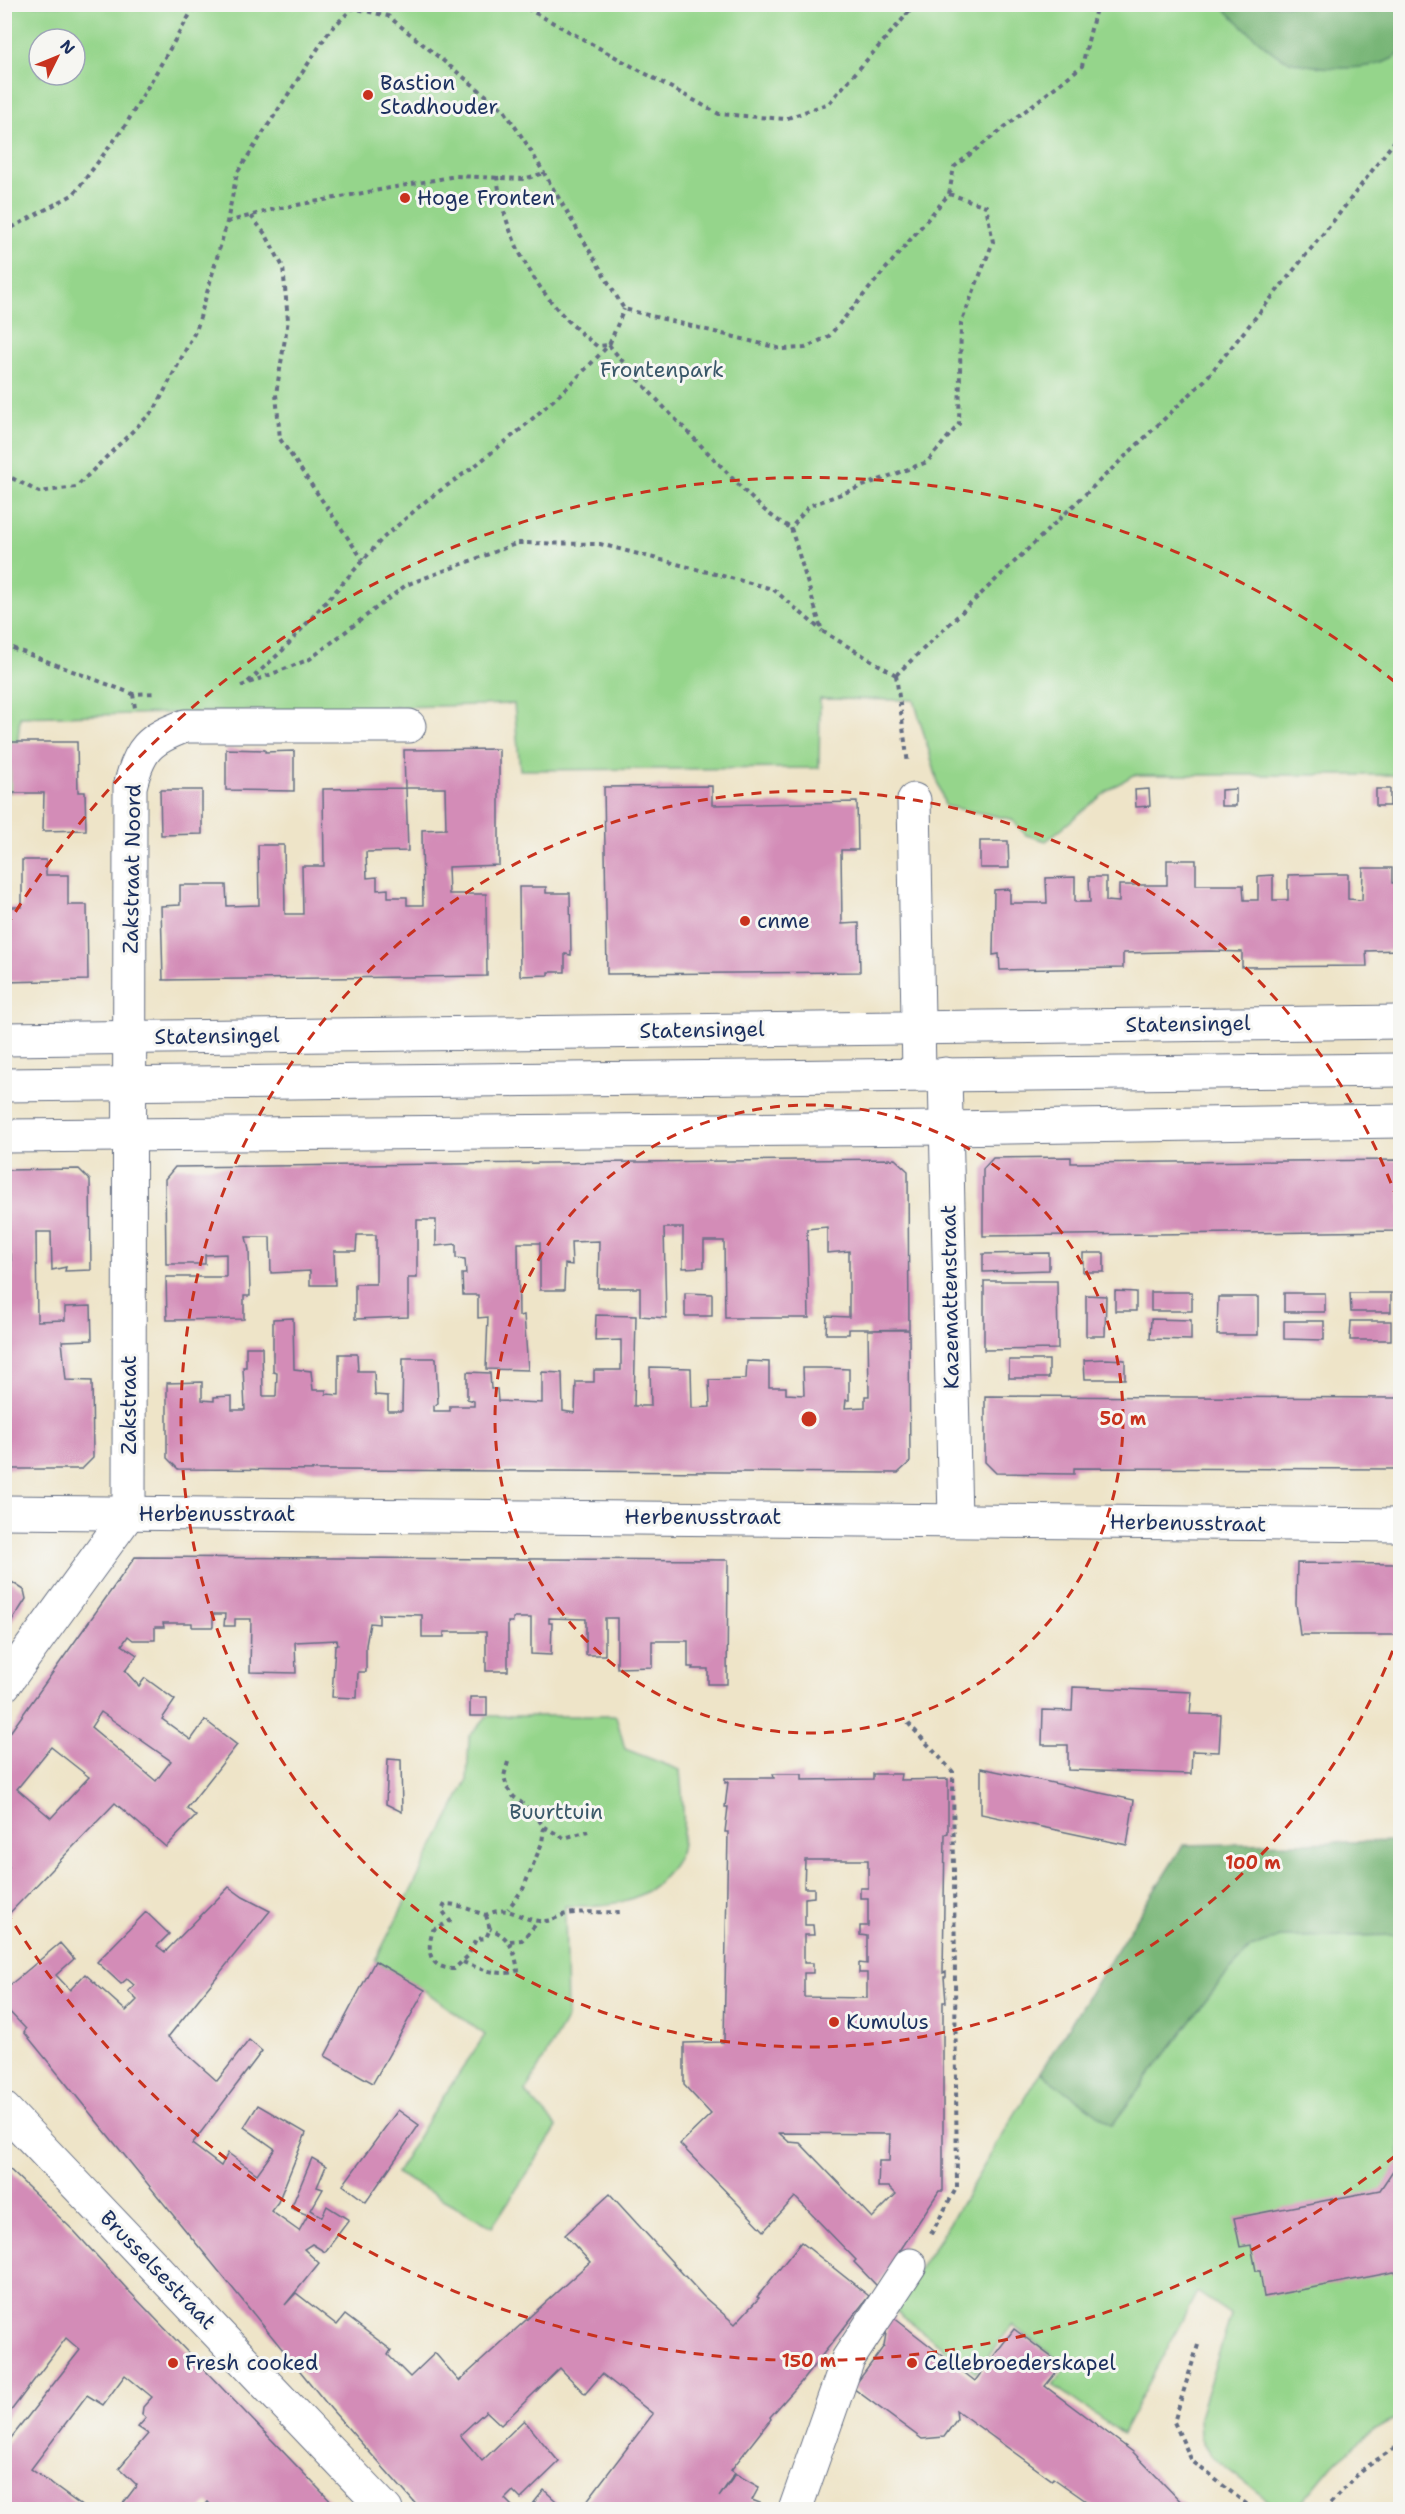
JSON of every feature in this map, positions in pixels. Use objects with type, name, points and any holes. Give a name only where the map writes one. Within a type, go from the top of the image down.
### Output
[{"type":"street","name":"Zakstraat Noord","points":[[130,1084],[130,787],[136,763],[147,745],[165,733],[185,726],[409,726]]},
{"type":"street","name":"Kazemattenstraat","points":[[914,800],[918,1028],[946,1128],[955,1520]]},
{"type":"street","name":"Statensingel","points":[[4,1039],[1401,1022]]},
{"type":"street","points":[[4,1085],[1401,1070]]},
{"type":"street","name":"Zakstraat","points":[[129,1513],[130,1084]]},
{"type":"street","points":[[4,1136],[946,1128],[1401,1121]]},
{"type":"street","name":"Herbenusstraat","points":[[4,1512],[1401,1525]]},
{"type":"street","points":[[4,1685],[129,1513]]},
{"type":"street","name":"Brusselsestraat","points":[[4,2109],[386,2510]]},
{"type":"street","points":[[795,2510],[849,2359],[910,2265]]},
{"type":"path","points":[[4,232],[74,195],[125,126],[196,4]]},
{"type":"path","points":[[519,4],[719,114],[785,119],[829,103],[916,4]]},
{"type":"path","points":[[905,4],[907,15]]},
{"type":"path","points":[[4,474],[39,492],[76,487],[155,409],[197,327],[227,222],[237,173],[330,30],[353,8],[388,16],[504,110],[624,309],[782,349],[804,348],[829,336],[846,319],[862,294],[949,194],[954,167],[1082,66],[1097,4]]},
{"type":"path","points":[[896,675],[1205,380],[1401,134]]},
{"type":"path","points":[[227,222],[275,209],[456,176],[524,179],[544,173]]},
{"type":"path","points":[[496,177],[499,193],[518,249],[542,293],[580,334],[597,346],[609,345]]},
{"type":"path","points":[[791,528],[809,506],[927,462],[959,423],[961,323],[993,242],[986,206],[949,194]]},
{"type":"path","points":[[251,216],[266,236],[283,267],[288,320],[276,394],[280,439],[363,560]]},
{"type":"path","points":[[245,684],[283,650],[382,539],[427,500],[476,465],[570,385],[609,345],[624,309]]},
{"type":"path","points":[[609,345],[631,374],[738,484],[776,521],[791,528],[822,630]]},
{"type":"path","points":[[236,688],[310,659],[406,585],[518,543],[600,544],[773,589],[822,630],[896,675]]},
{"type":"path","points":[[4,645],[133,694],[168,693]]},
{"type":"path","points":[[896,675],[914,800]]},
{"type":"path","points":[[908,1723],[953,1772],[957,2187],[941,2219]]},
{"type":"path","points":[[508,1762],[504,1776],[507,1788],[514,1797],[533,1812],[544,1827],[564,1838],[588,1831]]},
{"type":"path","points":[[508,1909],[523,1889],[542,1843],[544,1827]]},
{"type":"path","points":[[486,1915],[490,1929],[486,1938],[476,1939],[468,1956],[454,1969],[440,1968],[433,1961],[429,1943],[433,1930],[450,1921],[442,1910],[445,1904],[455,1904],[486,1915],[508,1909],[520,1917],[540,1921],[554,1920],[565,1914],[620,1912]]},
{"type":"path","points":[[510,1941],[522,1940],[540,1921]]},
{"type":"path","points":[[462,1961],[476,1968],[513,1972],[518,1970],[515,1952],[510,1941],[490,1929]]},
{"type":"path","points":[[1198,2345],[1174,2422],[1192,2461],[1254,2510]]},
{"type":"path","points":[[1324,2510],[1362,2470],[1401,2444]]},
{"type":"green space","name":"Frontenpark","points":[[5,5],[1400,5],[1400,775],[1133,775],[1110,789],[1046,841],[1026,835],[1011,819],[945,806],[914,700],[820,699],[819,768],[520,770],[514,704],[20,717],[13,792],[5,792]]},
{"type":"green space","points":[[1219,5],[1400,5],[1400,52],[1391,59],[1361,67],[1306,65],[1280,57]]},
{"type":"green space","name":"Buurttuin","points":[[487,1716],[616,1716],[625,1749],[680,1770],[683,1800],[681,1849],[660,1881],[649,1890],[623,1901],[594,1906],[565,1906],[567,2018],[525,2092],[557,2127],[492,2227],[396,2173],[431,2115],[485,2035],[425,1991],[375,1961],[467,1781],[469,1737]]},
{"type":"green space","points":[[1400,1841],[1400,1935],[1280,1937],[1251,1948],[1223,1978],[1112,2125],[1040,2072],[1183,1845]]},
{"type":"green space","points":[[1400,1935],[1400,2416],[1373,2431],[1333,2464],[1298,2506],[1288,2509],[1274,2505],[1212,2457],[1200,2438],[1199,2416],[1231,2315],[1197,2292],[1122,2434],[1053,2385],[1066,2366],[1012,2325],[976,2373],[893,2309],[951,2221],[1040,2072],[1112,2125],[1223,1978],[1251,1948],[1280,1937]]},
{"type":"building","points":[[10,742],[77,742],[78,792],[85,792],[86,830],[43,831],[44,793],[11,793]]},
{"type":"building","points":[[226,749],[265,750],[265,752],[294,751],[294,791],[226,790]]},
{"type":"building","points":[[499,749],[499,865],[448,867],[449,894],[486,894],[487,976],[163,980],[161,906],[180,905],[180,885],[226,885],[227,906],[259,905],[258,845],[284,845],[285,914],[303,914],[302,866],[324,866],[323,789],[405,788],[404,750]],"holes":[[[406,788],[445,788],[446,829],[422,830],[423,905],[407,905],[407,897],[388,897],[388,889],[377,890],[377,877],[367,878],[366,852],[408,851]]]},
{"type":"building","points":[[712,786],[712,805],[857,802],[858,850],[841,850],[842,924],[859,923],[860,972],[607,974],[604,787]]},
{"type":"building","points":[[1149,789],[1150,806],[1136,807],[1135,790]]},
{"type":"building","points":[[1236,789],[1236,806],[1221,806],[1221,790]]},
{"type":"building","points":[[1376,789],[1390,789],[1390,806],[1376,806]]},
{"type":"building","points":[[160,790],[202,790],[202,834],[161,835]]},
{"type":"building","points":[[980,841],[1008,841],[1009,868],[980,868]]},
{"type":"building","points":[[22,860],[46,860],[46,875],[68,875],[68,905],[87,905],[88,980],[5,982],[5,907],[22,907]]},
{"type":"building","points":[[1167,860],[1196,860],[1196,885],[1243,885],[1244,900],[1258,900],[1258,876],[1273,875],[1273,900],[1288,900],[1288,875],[1348,874],[1348,899],[1362,900],[1363,868],[1392,868],[1392,883],[1400,883],[1400,950],[1366,951],[1367,966],[1242,967],[1242,952],[1211,951],[1123,953],[1123,968],[1000,970],[999,954],[993,955],[994,890],[1010,889],[1010,903],[1047,903],[1046,878],[1075,877],[1075,902],[1090,902],[1089,877],[1106,877],[1106,901],[1119,902],[1119,885],[1167,885]]},
{"type":"building","points":[[519,887],[546,887],[546,893],[570,893],[571,955],[565,954],[565,972],[520,976]]},
{"type":"building","points":[[1071,1157],[1071,1163],[1400,1160],[1400,1231],[983,1236],[983,1169],[993,1158]]},
{"type":"building","points":[[895,1159],[908,1171],[909,1329],[870,1330],[909,1330],[910,1462],[898,1473],[178,1469],[167,1458],[167,1383],[202,1382],[202,1400],[214,1401],[214,1397],[232,1396],[232,1410],[245,1410],[243,1367],[246,1367],[246,1347],[262,1347],[263,1396],[276,1396],[277,1373],[273,1372],[273,1319],[293,1318],[294,1369],[311,1371],[313,1390],[326,1390],[326,1394],[339,1395],[339,1354],[357,1354],[358,1371],[374,1371],[375,1395],[388,1396],[388,1411],[402,1411],[403,1358],[436,1358],[438,1403],[434,1406],[434,1411],[450,1411],[450,1406],[474,1406],[474,1401],[467,1399],[467,1372],[490,1373],[491,1389],[497,1389],[498,1401],[542,1403],[542,1372],[562,1373],[563,1411],[575,1413],[576,1382],[594,1382],[594,1370],[621,1370],[621,1340],[595,1341],[596,1315],[636,1316],[634,1406],[651,1406],[650,1367],[691,1368],[692,1408],[710,1407],[709,1380],[746,1379],[747,1361],[769,1362],[769,1387],[786,1387],[786,1394],[804,1395],[803,1368],[825,1368],[849,1369],[849,1400],[846,1400],[845,1408],[865,1407],[865,1396],[869,1396],[868,1329],[849,1329],[849,1334],[826,1334],[827,1316],[849,1317],[849,1251],[827,1253],[827,1227],[807,1229],[809,1318],[725,1318],[724,1241],[704,1241],[704,1267],[683,1268],[683,1228],[664,1228],[666,1318],[640,1316],[640,1288],[598,1288],[599,1241],[571,1242],[572,1265],[565,1264],[564,1290],[540,1290],[540,1243],[518,1243],[519,1316],[524,1315],[528,1370],[486,1369],[488,1317],[478,1318],[478,1295],[463,1295],[462,1274],[466,1274],[465,1259],[456,1258],[456,1244],[436,1246],[436,1220],[417,1220],[417,1278],[408,1278],[408,1317],[355,1319],[355,1284],[376,1284],[376,1235],[357,1235],[356,1251],[334,1251],[335,1285],[310,1285],[310,1271],[271,1273],[270,1237],[246,1237],[249,1250],[250,1296],[244,1296],[244,1319],[167,1320],[166,1277],[226,1277],[226,1254],[205,1255],[205,1264],[166,1264],[165,1179],[175,1167]]},
{"type":"building","points":[[79,1169],[90,1180],[91,1270],[65,1271],[66,1267],[52,1270],[51,1232],[36,1232],[37,1321],[65,1320],[65,1307],[91,1306],[92,1340],[62,1341],[66,1380],[92,1381],[93,1458],[82,1469],[4,1469],[4,1292],[12,1292],[11,1254],[5,1255],[5,1170]]},
{"type":"building","points":[[1049,1253],[1049,1270],[983,1272],[983,1254]]},
{"type":"building","points":[[1083,1253],[1104,1253],[1104,1272],[1083,1272]]},
{"type":"building","points":[[984,1281],[1057,1281],[1058,1349],[984,1350]]},
{"type":"building","points":[[1115,1291],[1136,1292],[1136,1311],[1115,1311]]},
{"type":"building","points":[[1151,1292],[1192,1292],[1192,1311],[1151,1311]]},
{"type":"building","points":[[685,1293],[712,1294],[712,1316],[685,1316]]},
{"type":"building","points":[[1284,1293],[1325,1293],[1325,1312],[1284,1312]]},
{"type":"building","points":[[1350,1293],[1391,1293],[1391,1312],[1351,1312]]},
{"type":"building","points":[[1086,1295],[1106,1296],[1105,1336],[1086,1336]]},
{"type":"building","points":[[1218,1297],[1258,1297],[1258,1335],[1217,1335]]},
{"type":"building","points":[[1151,1319],[1191,1320],[1191,1340],[1150,1339]]},
{"type":"building","points":[[1284,1321],[1324,1321],[1324,1340],[1284,1339]]},
{"type":"building","points":[[1351,1321],[1391,1321],[1391,1340],[1350,1340]]},
{"type":"building","points":[[1009,1360],[1049,1360],[1049,1378],[1009,1378]]},
{"type":"building","points":[[1084,1360],[1125,1360],[1125,1379],[1085,1379]]},
{"type":"building","points":[[985,1396],[1400,1398],[1400,1469],[1074,1468],[1074,1474],[996,1473],[985,1462]]},
{"type":"building","points":[[135,1557],[728,1560],[727,1684],[708,1684],[708,1669],[688,1667],[688,1641],[652,1641],[652,1667],[617,1668],[617,1618],[605,1618],[605,1655],[586,1655],[586,1619],[549,1618],[549,1623],[552,1623],[551,1655],[531,1654],[531,1618],[513,1618],[513,1622],[508,1622],[508,1671],[486,1671],[486,1632],[444,1632],[444,1637],[422,1637],[422,1615],[379,1614],[379,1624],[370,1623],[366,1645],[366,1672],[358,1672],[357,1698],[332,1697],[337,1640],[295,1642],[296,1673],[250,1672],[251,1619],[235,1619],[235,1626],[224,1626],[225,1614],[213,1614],[213,1627],[192,1627],[192,1623],[163,1623],[164,1627],[155,1627],[155,1640],[133,1640],[128,1636],[122,1645],[137,1655],[125,1671],[139,1686],[145,1678],[175,1700],[162,1719],[191,1740],[205,1720],[237,1745],[187,1808],[196,1816],[166,1847],[115,1803],[4,1919],[4,1871],[9,1867],[4,1862],[4,1741]],"holes":[[[101,1712],[171,1761],[156,1781],[91,1727]],[[51,1747],[89,1777],[51,1818],[17,1789]]]},
{"type":"building","points":[[1297,1563],[1400,1564],[1400,1635],[1300,1635],[1296,1604]]},
{"type":"building","points":[[4,1577],[24,1590],[26,1599],[5,1632],[8,1633],[4,1639]]},
{"type":"building","points":[[1073,1687],[1192,1692],[1190,1714],[1221,1715],[1219,1752],[1192,1751],[1191,1774],[1068,1770],[1068,1745],[1042,1745],[1043,1710],[1072,1711]]},
{"type":"building","points":[[470,1697],[487,1697],[487,1716],[470,1716]]},
{"type":"building","points":[[388,1759],[401,1760],[402,1812],[386,1804]]},
{"type":"building","points":[[981,1768],[1134,1800],[1127,1845],[981,1814]]},
{"type":"building","name":"Kumulus","points":[[773,1774],[802,1774],[802,1780],[873,1779],[873,1774],[901,1774],[900,1780],[948,1779],[943,1973],[946,1972],[946,1977],[944,1977],[946,2002],[943,2002],[943,2191],[939,2191],[877,2286],[854,2262],[856,2260],[795,2197],[764,2231],[680,2144],[711,2114],[684,2085],[684,2043],[724,2042],[728,1832],[725,1832],[728,1782],[725,1783],[725,1778],[774,1778]],"holes":[[[805,1860],[868,1860],[868,1888],[860,1888],[860,1898],[868,1898],[868,1926],[860,1926],[860,1935],[867,1936],[867,1964],[859,1963],[859,1973],[867,1973],[867,1998],[804,1997],[804,1973],[813,1973],[813,1963],[804,1963],[804,1935],[814,1935],[813,1925],[805,1925],[805,1898],[814,1897],[814,1888],[804,1888]],[[779,2133],[890,2134],[889,2161],[879,2161],[878,2187],[889,2187],[896,2194],[872,2218],[800,2143],[789,2142]]]},
{"type":"building","points":[[229,1887],[270,1911],[168,2037],[217,2081],[249,2040],[262,2051],[192,2144],[221,2166],[228,2153],[257,2174],[275,2149],[244,2127],[258,2105],[306,2133],[278,2202],[271,2211],[299,2231],[308,2215],[291,2208],[312,2158],[326,2166],[317,2187],[323,2189],[311,2210],[322,2217],[327,2206],[349,2220],[325,2252],[312,2244],[304,2249],[319,2263],[285,2305],[296,2293],[337,2325],[345,2315],[391,2350],[388,2355],[410,2377],[435,2353],[459,2381],[590,2262],[565,2235],[610,2194],[704,2297],[735,2324],[759,2298],[757,2297],[801,2242],[869,2296],[801,2382],[770,2417],[771,2419],[731,2470],[735,2473],[719,2497],[736,2474],[759,2487],[752,2500],[778,2510],[580,2510],[653,2414],[602,2374],[585,2394],[560,2368],[501,2425],[486,2411],[460,2435],[482,2461],[524,2420],[559,2462],[521,2499],[513,2491],[505,2499],[513,2507],[510,2510],[421,2510],[331,2409],[24,2032],[26,2029],[4,2006],[4,1990],[60,1943],[74,1959],[56,1975],[70,1990],[85,1974],[126,2011],[137,2000],[128,1991],[134,1985],[127,1979],[121,1984],[97,1962],[146,1912],[169,1934],[157,1946],[165,1952]]},
{"type":"building","points":[[375,1961],[425,1990],[373,2083],[325,2056]]},
{"type":"building","points":[[398,2110],[419,2125],[366,2202],[343,2185]]},
{"type":"building","points":[[1400,2160],[1400,2276],[1394,2272],[1264,2297],[1260,2271],[1256,2271],[1251,2245],[1240,2247],[1234,2218],[1380,2190]]},
{"type":"building","points":[[4,2164],[75,2232],[339,2510],[239,2510],[235,2505],[230,2510],[215,2510],[208,2502],[201,2510],[118,2510],[137,2485],[119,2468],[148,2434],[138,2427],[146,2418],[142,2415],[143,2407],[152,2397],[125,2375],[103,2405],[87,2395],[31,2469],[87,2510],[4,2510],[4,2447],[80,2350],[66,2338],[4,2420]]},
{"type":"building","points":[[889,2314],[975,2381],[1014,2329],[1062,2365],[1045,2386],[1133,2452],[1189,2510],[1099,2510],[1053,2478],[1052,2480],[956,2410],[957,2419],[944,2437],[922,2439],[853,2388],[884,2346]]},
{"type":"building","points":[[544,2490],[566,2510],[528,2510]]},
{"type":"place","name":"Bastion Stadhouder","points":[[368,95]]},
{"type":"place","name":"Hoge Fronten","points":[[405,198]]},
{"type":"place","name":"cnme","points":[[745,921]]},
{"type":"place","name":"Kumulus","points":[[834,2022]]},
{"type":"place","name":"Fresh cooked","points":[[173,2363]]},
{"type":"place","name":"Cellebroederskapel","points":[[912,2363]]}]
